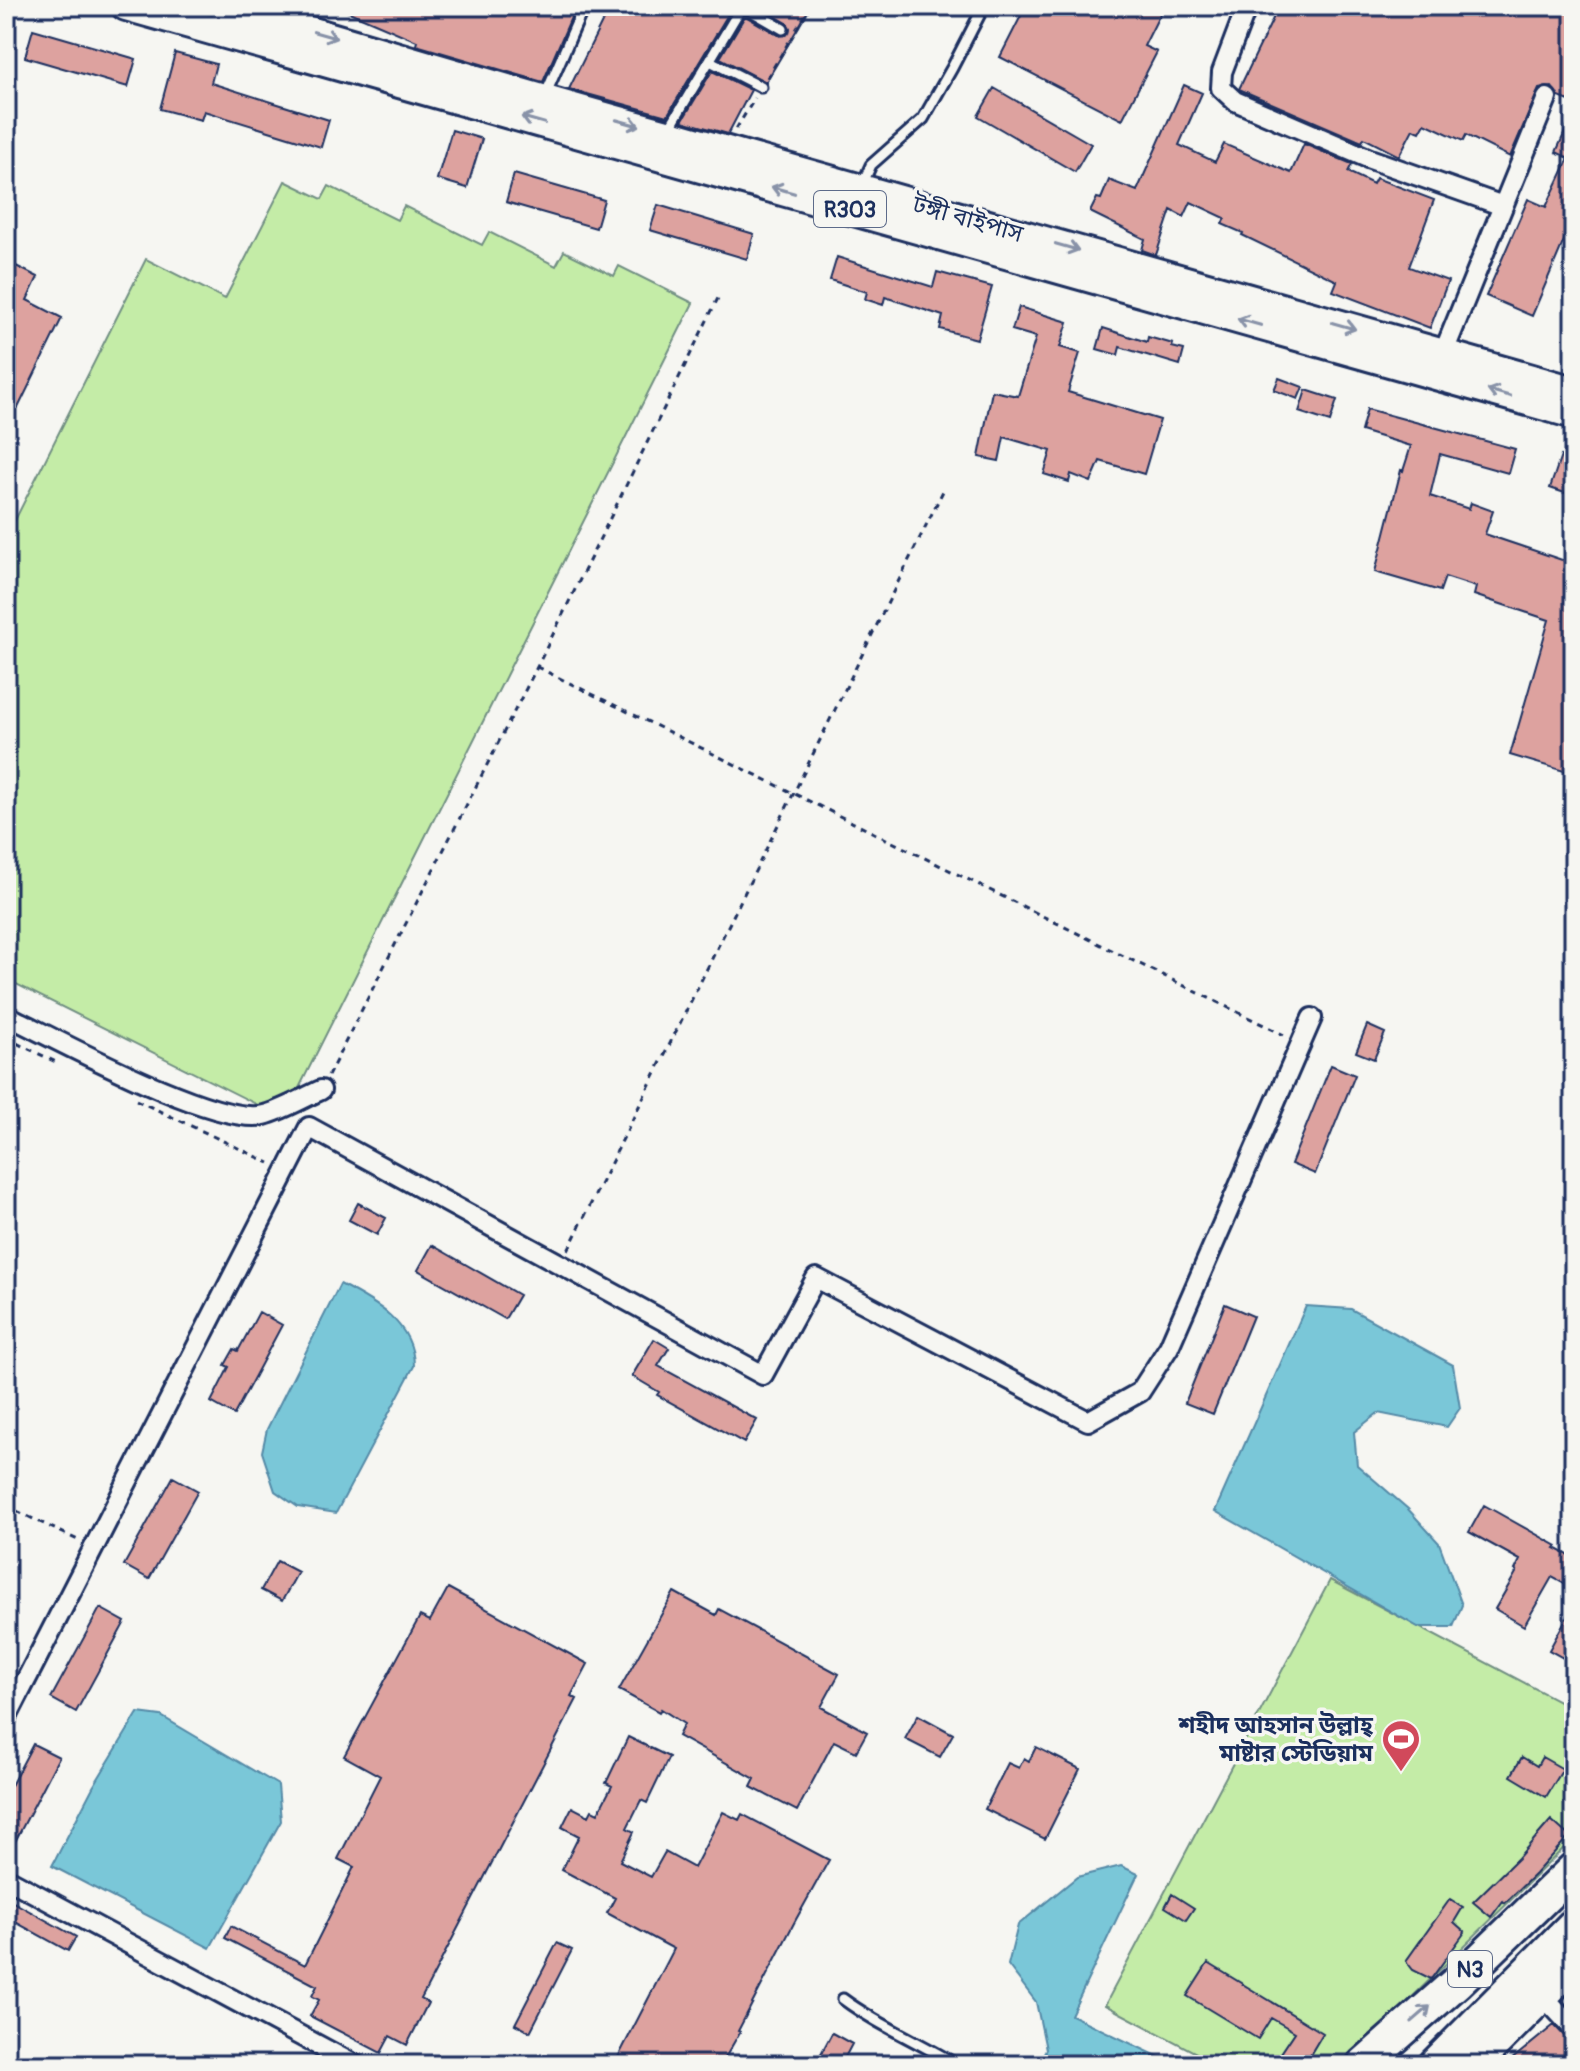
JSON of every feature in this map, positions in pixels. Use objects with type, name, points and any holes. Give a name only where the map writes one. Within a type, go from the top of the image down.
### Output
[{"type":"highway","name":"N3","points":[[1369,2062],[1574,1869]]},
{"type":"highway","points":[[1435,2065],[1574,1925]]},
{"type":"highway","points":[[1473,2062],[1574,1963]]},
{"type":"main road","name":"R303","points":[[126,6],[1574,414]]},
{"type":"main road","name":"টঙ্গী বাইপাস","points":[[223,6],[542,101],[861,188],[1574,391]]},
{"type":"street","points":[[1247,6],[1222,72],[1221,88],[1235,101],[1370,159],[1503,206]]},
{"type":"street","points":[[1443,354],[1547,98]]},
{"type":"street","points":[[6,1015],[179,1097],[236,1117],[263,1115],[321,1090]]},
{"type":"street","points":[[309,1127],[763,1375],[816,1278],[1088,1421],[1140,1392],[1169,1347],[1312,1018]]},
{"type":"street","points":[[6,1719],[288,1171],[309,1127],[321,1090]]},
{"type":"street","points":[[6,1878],[355,2065]]},
{"type":"street","points":[[1543,1996],[1574,2029]]},
{"type":"lane","points":[[542,101],[584,6]]},
{"type":"lane","points":[[667,134],[671,122],[742,6],[783,29]]},
{"type":"lane","points":[[861,188],[871,165],[923,119],[984,6]]},
{"type":"lane","points":[[710,61],[761,87]]},
{"type":"lane","points":[[843,1999],[869,2018],[957,2065]]},
{"type":"path","points":[[321,1090],[537,667],[720,294]]},
{"type":"path","points":[[561,1264],[943,491]]},
{"type":"path","points":[[537,667],[1284,1035]]},
{"type":"path","points":[[6,1038],[62,1065]]},
{"type":"path","points":[[133,1098],[288,1171]]},
{"type":"path","points":[[6,1506],[94,1548]]},
{"type":"green space","points":[[285,181],[322,199],[329,186],[397,220],[404,206],[482,245],[489,232],[556,266],[564,251],[614,276],[619,266],[693,303],[284,1118],[6,979],[6,538],[146,259],[225,299]]},
{"type":"green space","name":"শহীদ আহসান উল্লাহ্‌ মাষ্টার স্টেডিয়াম","points":[[1330,1580],[1574,1709],[1574,1838],[1343,2065],[1219,2065],[1105,2005]]},
{"type":"water","points":[[340,1284],[379,1307],[400,1326],[412,1351],[414,1366],[336,1513],[298,1507],[275,1491],[262,1452],[267,1429]]},
{"type":"water","points":[[1306,1306],[1351,1309],[1453,1365],[1460,1408],[1447,1427],[1378,1413],[1354,1432],[1357,1465],[1408,1509],[1439,1543],[1462,1605],[1453,1627],[1418,1627],[1215,1511]]},
{"type":"water","points":[[138,1713],[161,1716],[278,1785],[281,1821],[210,1948],[52,1866],[93,1787]]},
{"type":"water","points":[[1121,1866],[1138,1874],[1071,2015],[1176,2065],[1038,2065],[1046,2049],[1036,2002],[1008,1965],[1018,1925],[1077,1877]]},
{"type":"building","points":[[335,6],[576,6],[543,82],[416,45],[417,41]]},
{"type":"building","points":[[610,6],[733,6],[667,116],[569,89]]},
{"type":"building","points":[[758,6],[811,6],[766,82],[720,58],[745,16],[780,36],[789,33],[787,23]]},
{"type":"building","points":[[1026,6],[1164,6],[1144,46],[1157,52],[1122,120],[1000,57]]},
{"type":"building","points":[[1279,6],[1574,6],[1574,89],[1569,101],[1559,97],[1552,87],[1539,89],[1510,157],[1466,135],[1463,141],[1425,123],[1420,132],[1413,129],[1399,156],[1364,138],[1362,142],[1239,89]]},
{"type":"building","points":[[33,29],[136,59],[128,87],[25,57]]},
{"type":"building","points":[[175,53],[216,64],[211,83],[329,120],[321,147],[204,111],[201,120],[160,109]]},
{"type":"building","points":[[712,71],[751,90],[728,134],[682,121]]},
{"type":"building","points":[[1184,85],[1202,93],[1179,145],[1215,162],[1224,144],[1291,173],[1304,144],[1352,164],[1348,172],[1373,184],[1376,178],[1434,200],[1409,267],[1448,281],[1430,328],[1333,291],[1337,281],[1242,235],[1222,224],[1225,218],[1191,202],[1184,217],[1171,210],[1156,255],[1142,250],[1145,239],[1090,212],[1097,198],[1101,199],[1109,180],[1137,191]]},
{"type":"building","points":[[994,88],[1091,144],[1075,172],[978,116]]},
{"type":"building","points":[[1574,112],[1574,217],[1532,316],[1486,296],[1528,199],[1546,207],[1569,158],[1556,152]]},
{"type":"building","points":[[452,130],[482,139],[467,188],[437,179]]},
{"type":"building","points":[[514,174],[604,200],[596,228],[506,202]]},
{"type":"building","points":[[658,205],[754,234],[747,259],[650,230]]},
{"type":"building","points":[[837,257],[933,287],[937,272],[992,287],[977,339],[940,329],[943,316],[885,297],[883,305],[865,299],[867,292],[830,280]]},
{"type":"building","points":[[6,261],[38,277],[27,300],[62,318],[18,408],[6,403]]},
{"type":"building","points":[[1019,307],[1068,322],[1060,347],[1080,353],[1068,392],[1160,420],[1144,474],[1100,461],[1091,482],[1071,474],[1069,482],[1044,474],[1051,451],[1004,437],[999,461],[979,457],[992,391],[1018,396],[1036,337],[1012,330]]},
{"type":"building","points":[[1103,328],[1147,342],[1148,337],[1173,344],[1172,347],[1184,350],[1180,365],[1120,347],[1118,355],[1097,349]]},
{"type":"building","points":[[1279,378],[1303,387],[1298,399],[1274,390]]},
{"type":"building","points":[[1306,390],[1337,400],[1330,422],[1299,412]]},
{"type":"building","points":[[1367,409],[1515,449],[1508,473],[1440,454],[1430,496],[1469,509],[1471,503],[1493,511],[1485,534],[1574,564],[1574,774],[1510,755],[1549,620],[1474,595],[1476,587],[1445,577],[1440,591],[1375,572],[1401,470],[1411,446],[1361,431]]},
{"type":"building","points":[[1561,456],[1574,461],[1574,496],[1550,488]]},
{"type":"building","points":[[1367,1025],[1385,1033],[1374,1059],[1356,1052]]},
{"type":"building","points":[[1331,1065],[1355,1075],[1315,1174],[1291,1164]]},
{"type":"building","points":[[358,1203],[386,1218],[377,1235],[349,1220]]},
{"type":"building","points":[[432,1245],[519,1295],[505,1319],[418,1270]]},
{"type":"building","points":[[1225,1304],[1253,1316],[1213,1414],[1185,1403]]},
{"type":"building","points":[[259,1312],[282,1325],[234,1415],[211,1402],[229,1367],[225,1365],[234,1349],[238,1351]]},
{"type":"building","points":[[654,1339],[669,1348],[658,1366],[757,1420],[744,1443],[657,1395],[659,1392],[632,1376]]},
{"type":"building","points":[[173,1477],[198,1491],[149,1579],[124,1565]]},
{"type":"building","points":[[1484,1505],[1574,1558],[1574,1589],[1552,1577],[1524,1626],[1495,1609],[1520,1560],[1469,1532]]},
{"type":"building","points":[[277,1561],[298,1572],[282,1601],[261,1590]]},
{"type":"building","points":[[448,1588],[588,1664],[571,1696],[577,1699],[421,1999],[428,2003],[407,2045],[390,2036],[381,2053],[310,2016],[319,2000],[312,1996],[317,1986],[225,1938],[231,1926],[305,1965],[354,1867],[338,1859],[380,1776],[344,1756],[420,1616],[430,1621]]},
{"type":"building","points":[[674,1592],[716,1615],[719,1609],[839,1674],[821,1707],[867,1732],[856,1752],[834,1741],[797,1811],[751,1787],[755,1779],[678,1736],[684,1724],[661,1709],[659,1712],[619,1690]]},
{"type":"building","points":[[1574,1604],[1574,1664],[1549,1650]]},
{"type":"building","points":[[100,1608],[125,1622],[76,1712],[51,1698]]},
{"type":"building","points":[[918,1715],[953,1734],[940,1757],[905,1739]]},
{"type":"building","points":[[628,1737],[669,1757],[647,1803],[641,1800],[627,1828],[634,1832],[620,1861],[651,1877],[665,1852],[694,1868],[723,1812],[739,1820],[742,1814],[829,1860],[721,2065],[614,2065],[674,1949],[607,1913],[615,1898],[562,1870],[579,1836],[562,1827],[572,1807],[589,1816],[592,1810],[598,1813],[612,1786],[606,1783]]},
{"type":"building","points":[[33,1744],[59,1757],[6,1859],[6,1795]]},
{"type":"building","points":[[1036,1747],[1080,1769],[1045,1839],[985,1809],[1008,1763],[1019,1768],[1024,1758],[1029,1761]]},
{"type":"building","points":[[1522,1757],[1537,1766],[1542,1757],[1563,1769],[1546,1797],[1511,1776]]},
{"type":"building","points":[[1551,1820],[1569,1836],[1535,1874],[1505,1903],[1503,1901],[1491,1917],[1473,1902]]},
{"type":"building","points":[[1172,1894],[1194,1908],[1186,1920],[1165,1907]]},
{"type":"building","points":[[6,1898],[76,1937],[68,1951],[6,1917]]},
{"type":"building","points":[[1450,1899],[1463,1907],[1454,1922],[1465,1932],[1431,1979],[1413,1970],[1406,1961]]},
{"type":"building","points":[[557,1943],[572,1950],[530,2032],[515,2024]]},
{"type":"building","points":[[1208,1963],[1323,2033],[1304,2065],[1273,2065],[1295,2032],[1271,2018],[1258,2039],[1187,1996]]},
{"type":"building","points":[[1554,2025],[1566,2038],[1574,2041],[1574,2065],[1505,2065]]},
{"type":"building","points":[[832,2033],[852,2044],[841,2065],[815,2065]]},
{"type":"place","name":"শহীদ আহসান উল্লাহ্‌ মাষ্টার স্টেডিয়াম","points":[[1401,1773]]}]
